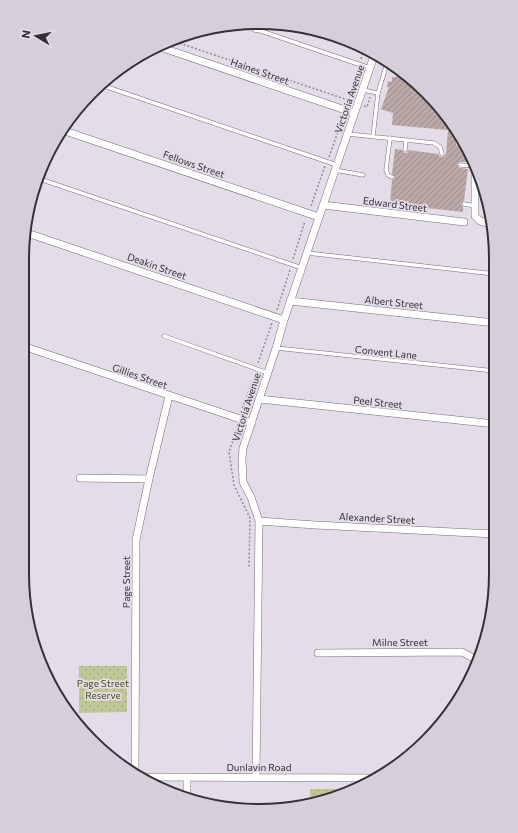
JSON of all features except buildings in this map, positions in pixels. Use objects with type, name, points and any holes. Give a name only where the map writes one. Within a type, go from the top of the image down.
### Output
[{"type":"street","name":"Haines Street","points":[[166,49],[354,113]]},
{"type":"street","name":"Victoria Avenue","points":[[256,777],[260,521],[252,497],[243,482],[243,448],[260,399],[290,301],[373,59]]},
{"type":"street","name":"Fellows Street","points":[[67,132],[319,217]]},
{"type":"street","points":[[475,180],[476,216],[480,221],[486,223]]},
{"type":"street","name":"Edward Street","points":[[323,205],[464,222]]},
{"type":"street","name":"Deakin Street","points":[[30,234],[284,320]]},
{"type":"street","name":"Albert Street","points":[[290,301],[489,322]]},
{"type":"street","name":"Gillies Street","points":[[29,348],[252,423]]},
{"type":"street","name":"Page Street","points":[[135,767],[136,540],[149,479],[170,396]]},
{"type":"street","name":"Peel Street","points":[[260,399],[489,423]]},
{"type":"street","points":[[80,478],[149,479]]},
{"type":"street","name":"Alexander Street","points":[[260,521],[489,534]]},
{"type":"street","name":"Milne Street","points":[[318,653],[462,652],[473,658]]},
{"type":"street","name":"Dunlavin Road","points":[[151,777],[365,778]]},
{"type":"street","points":[[187,777],[187,793]]},
{"type":"lane","points":[[254,30],[261,31],[370,68]]},
{"type":"lane","points":[[373,136],[378,93],[386,67]]},
{"type":"lane","points":[[106,87],[336,168],[363,174]]},
{"type":"lane","points":[[362,90],[378,93]]},
{"type":"lane","points":[[348,134],[438,144],[442,150],[442,154]]},
{"type":"lane","points":[[390,138],[386,170],[388,175],[392,177]]},
{"type":"lane","points":[[405,150],[406,140]]},
{"type":"lane","points":[[460,165],[469,166]]},
{"type":"lane","points":[[43,180],[302,268]]},
{"type":"lane","points":[[464,204],[475,206]]},
{"type":"lane","points":[[307,253],[489,273]]},
{"type":"lane","points":[[164,336],[268,373]]},
{"type":"lane","name":"Convent Lane","points":[[276,348],[489,370]]},
{"type":"path","points":[[180,43],[348,100]]},
{"type":"green space","name":"Page Street Reserve","points":[[79,666],[127,666],[127,712],[79,713]]},
{"type":"green space","points":[[310,789],[340,789],[333,792],[310,798]]}]
